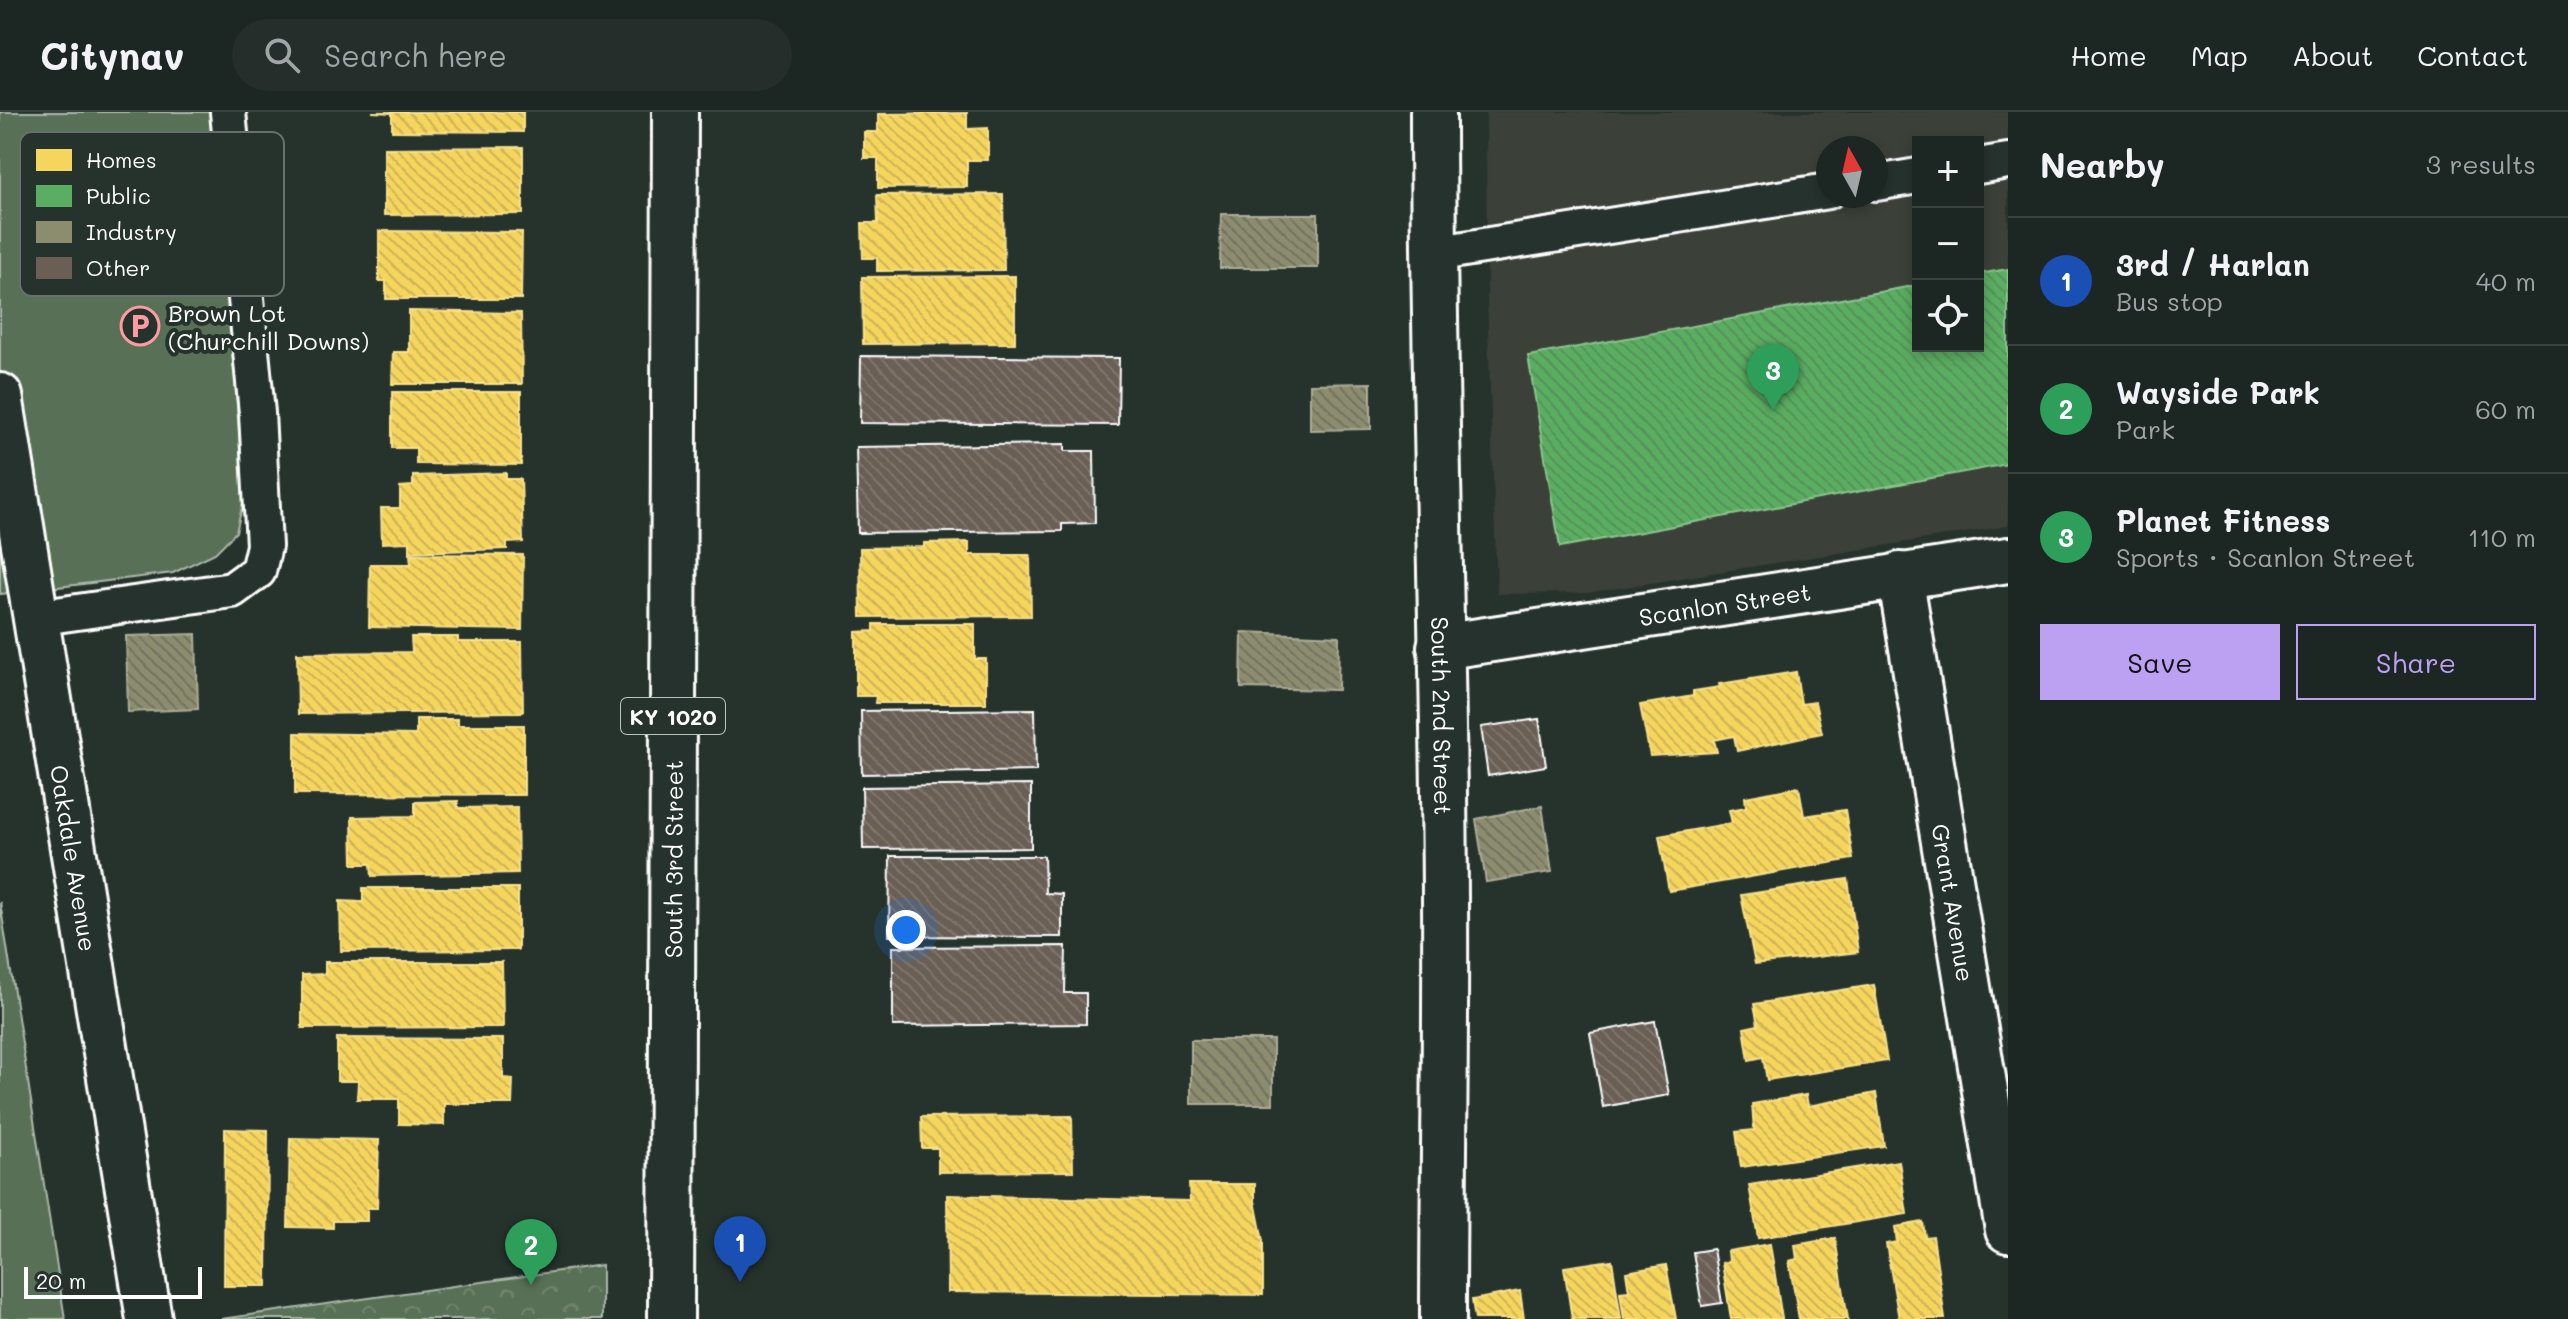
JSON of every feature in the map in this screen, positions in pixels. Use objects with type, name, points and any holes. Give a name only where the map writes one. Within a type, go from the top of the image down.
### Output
[{"type":"street","name":"South 3rd Street","points":[[671,1319],[675,112]]},
{"type":"street","name":"South 2nd Street","points":[[1433,112],[1445,903],[1443,1319]]},
{"type":"street","name":"Oakdale Avenue","points":[[0,396],[6,474],[35,618],[149,1319]]},
{"type":"street","name":"Scanlon Street","points":[[1440,647],[2008,560]]},
{"type":"street","name":"Grant Avenue","points":[[1900,575],[2008,1230]]},
{"type":"lane","points":[[228,112],[230,132]]},
{"type":"lane","points":[[1984,165],[2008,161]]},
{"type":"lane","points":[[1888,181],[1912,177]]},
{"type":"lane","points":[[1433,254],[1816,193]]},
{"type":"lane","points":[[35,618],[232,590],[258,571],[264,546],[257,413],[246,296]]},
{"type":"shaded area","points":[[1486,112],[2008,112],[2008,526],[1587,593],[1497,594],[1487,298]]},
{"type":"green space","name":"Brown Lot (Churchill Downs)","points":[[0,112],[215,112],[216,132],[20,132],[20,296],[229,296],[244,499],[236,532],[215,553],[173,573],[0,594]]},
{"type":"green space","points":[[0,902],[65,1319],[0,1319]]},
{"type":"green space","points":[[602,1265],[602,1319],[221,1319]]},
{"type":"building: Homes","points":[[372,112],[523,112],[523,132],[392,131],[392,113]]},
{"type":"building: Homes","points":[[967,113],[967,129],[988,128],[988,160],[967,160],[967,187],[878,188],[878,158],[864,158],[864,132],[878,132],[878,114]]},
{"type":"building: Homes","points":[[523,147],[523,214],[384,215],[384,148]]},
{"type":"building: Homes","points":[[1003,194],[1004,270],[877,271],[877,258],[863,258],[862,223],[878,223],[877,195]]},
{"type":"building: Homes","points":[[379,231],[522,232],[521,299],[386,299],[386,281],[379,281]]},
{"type":"building: Homes","points":[[1015,276],[1015,343],[863,344],[862,277]]},
{"type":"building: Homes","points":[[409,311],[521,313],[522,384],[392,384],[393,352],[409,352]]},
{"type":"building: Homes","points":[[392,392],[521,392],[521,465],[416,464],[416,448],[392,448]]},
{"type":"building: Homes","points":[[506,473],[506,479],[521,479],[523,542],[507,543],[507,549],[410,552],[410,542],[382,543],[381,508],[400,508],[400,487],[413,486],[413,476]]},
{"type":"building: Homes","points":[[969,542],[969,555],[1030,555],[1031,616],[861,617],[860,548],[924,547],[924,543]]},
{"type":"building: Homes","points":[[410,554],[523,555],[522,630],[369,627],[370,564],[411,564]]},
{"type":"building: Homes","points":[[874,624],[975,624],[975,659],[986,659],[986,703],[875,703],[876,696],[856,696],[856,632],[874,631]]},
{"type":"building: Homes","points":[[411,637],[458,637],[458,642],[522,642],[523,712],[298,714],[297,653],[412,652]]},
{"type":"building: Homes","points":[[1796,672],[1801,704],[1815,702],[1822,733],[1737,751],[1734,736],[1714,740],[1717,752],[1650,756],[1640,705],[1693,696],[1693,691],[1720,687],[1719,684]]},
{"type":"building: Homes","points":[[416,719],[458,719],[458,725],[524,725],[524,795],[295,794],[295,733],[416,735]]},
{"type":"building: Homes","points":[[1799,787],[1804,816],[1845,810],[1853,859],[1669,891],[1659,836],[1732,823],[1729,810],[1746,807],[1745,797]]},
{"type":"building: Homes","points":[[458,801],[458,808],[517,807],[518,873],[372,876],[371,864],[353,864],[352,817],[415,816],[415,802]]},
{"type":"building: Homes","points":[[1848,879],[1858,952],[1755,964],[1741,895]]},
{"type":"building: Homes","points":[[363,888],[518,888],[518,950],[341,951],[340,901],[363,902]]},
{"type":"building: Homes","points":[[325,962],[502,962],[503,1027],[302,1028],[302,975],[325,974]]},
{"type":"building: Homes","points":[[1874,985],[1887,1061],[1767,1080],[1763,1057],[1749,1060],[1744,1028],[1758,1025],[1754,1004]]},
{"type":"building: Homes","points":[[337,1038],[503,1039],[503,1078],[513,1079],[512,1104],[444,1104],[444,1125],[399,1124],[399,1099],[357,1099],[358,1081],[337,1081]]},
{"type":"building: Homes","points":[[1876,1093],[1884,1146],[1741,1167],[1736,1132],[1754,1130],[1752,1104],[1806,1095],[1808,1106]]},
{"type":"building: Homes","points":[[1072,1116],[1073,1171],[938,1172],[938,1148],[922,1148],[921,1117]]},
{"type":"building: Homes","points":[[225,1129],[268,1130],[267,1286],[224,1286]]},
{"type":"building: Homes","points":[[290,1138],[379,1140],[377,1208],[367,1208],[367,1221],[333,1221],[333,1228],[288,1227]]},
{"type":"building: Homes","points":[[1899,1161],[1907,1214],[1758,1238],[1749,1185]]},
{"type":"building: Homes","points":[[1189,1184],[1255,1184],[1263,1241],[1263,1295],[948,1292],[947,1195],[1190,1201]]},
{"type":"building: Homes","points":[[1923,1222],[1925,1237],[1933,1236],[1945,1319],[1899,1319],[1886,1244],[1897,1242],[1895,1227]]},
{"type":"building: Homes","points":[[1835,1238],[1848,1319],[1799,1319],[1789,1261],[1797,1259],[1795,1245]]},
{"type":"building: Homes","points":[[1770,1244],[1782,1319],[1731,1319],[1722,1263],[1729,1261],[1728,1251]]},
{"type":"building: Homes","points":[[1612,1260],[1621,1319],[1572,1319],[1564,1267]]},
{"type":"building: Homes","points":[[1666,1265],[1676,1319],[1624,1319],[1620,1292],[1629,1291],[1626,1272]]},
{"type":"building: Homes","points":[[1520,1291],[1524,1319],[1475,1319],[1472,1300]]},
{"type":"building: Public","points":[[2008,269],[2008,464],[1560,547],[1528,356],[1912,286],[1912,352],[1984,352],[1984,273]]},
{"type":"building: Industry","points":[[1221,214],[1318,214],[1318,268],[1220,268]]},
{"type":"building: Industry","points":[[1371,383],[1371,429],[1310,430],[1310,384]]},
{"type":"building: Industry","points":[[1242,632],[1339,636],[1338,690],[1241,688]]},
{"type":"building: Industry","points":[[196,634],[198,709],[128,712],[126,636]]},
{"type":"building: Industry","points":[[1542,806],[1552,872],[1486,882],[1476,819]]},
{"type":"building: Industry","points":[[1191,1040],[1273,1040],[1273,1104],[1191,1104]]},
{"type":"building: Other","points":[[861,356],[1119,358],[1118,425],[860,423]]},
{"type":"building: Other","points":[[1065,444],[1065,451],[1094,451],[1095,523],[1062,524],[1062,531],[858,533],[856,447]]},
{"type":"building: Other","points":[[1035,709],[1036,771],[862,774],[861,711]]},
{"type":"building: Other","points":[[1539,719],[1546,766],[1488,776],[1481,727]]},
{"type":"building: Other","points":[[1031,785],[1031,848],[863,849],[862,787]]},
{"type":"building: Other","points":[[890,856],[1044,856],[1045,893],[1062,894],[1062,937],[889,936]]},
{"type":"building: Other","points":[[1066,946],[1065,993],[1086,993],[1086,1024],[893,1026],[893,947]]},
{"type":"building: Other","points":[[1655,1021],[1669,1095],[1603,1107],[1590,1033]]},
{"type":"building: Other","points":[[1713,1249],[1722,1303],[1702,1306],[1693,1252]]},
{"type":"place","name":"Brown Lot (Churchill Downs)","points":[[140,326]]},
{"type":"place","name":"Planet Fitness","points":[[1773,410]]},
{"type":"place","name":"3rd / Harlan","points":[[740,1282]]},
{"type":"place","name":"Wayside Park","points":[[531,1285]]}]
